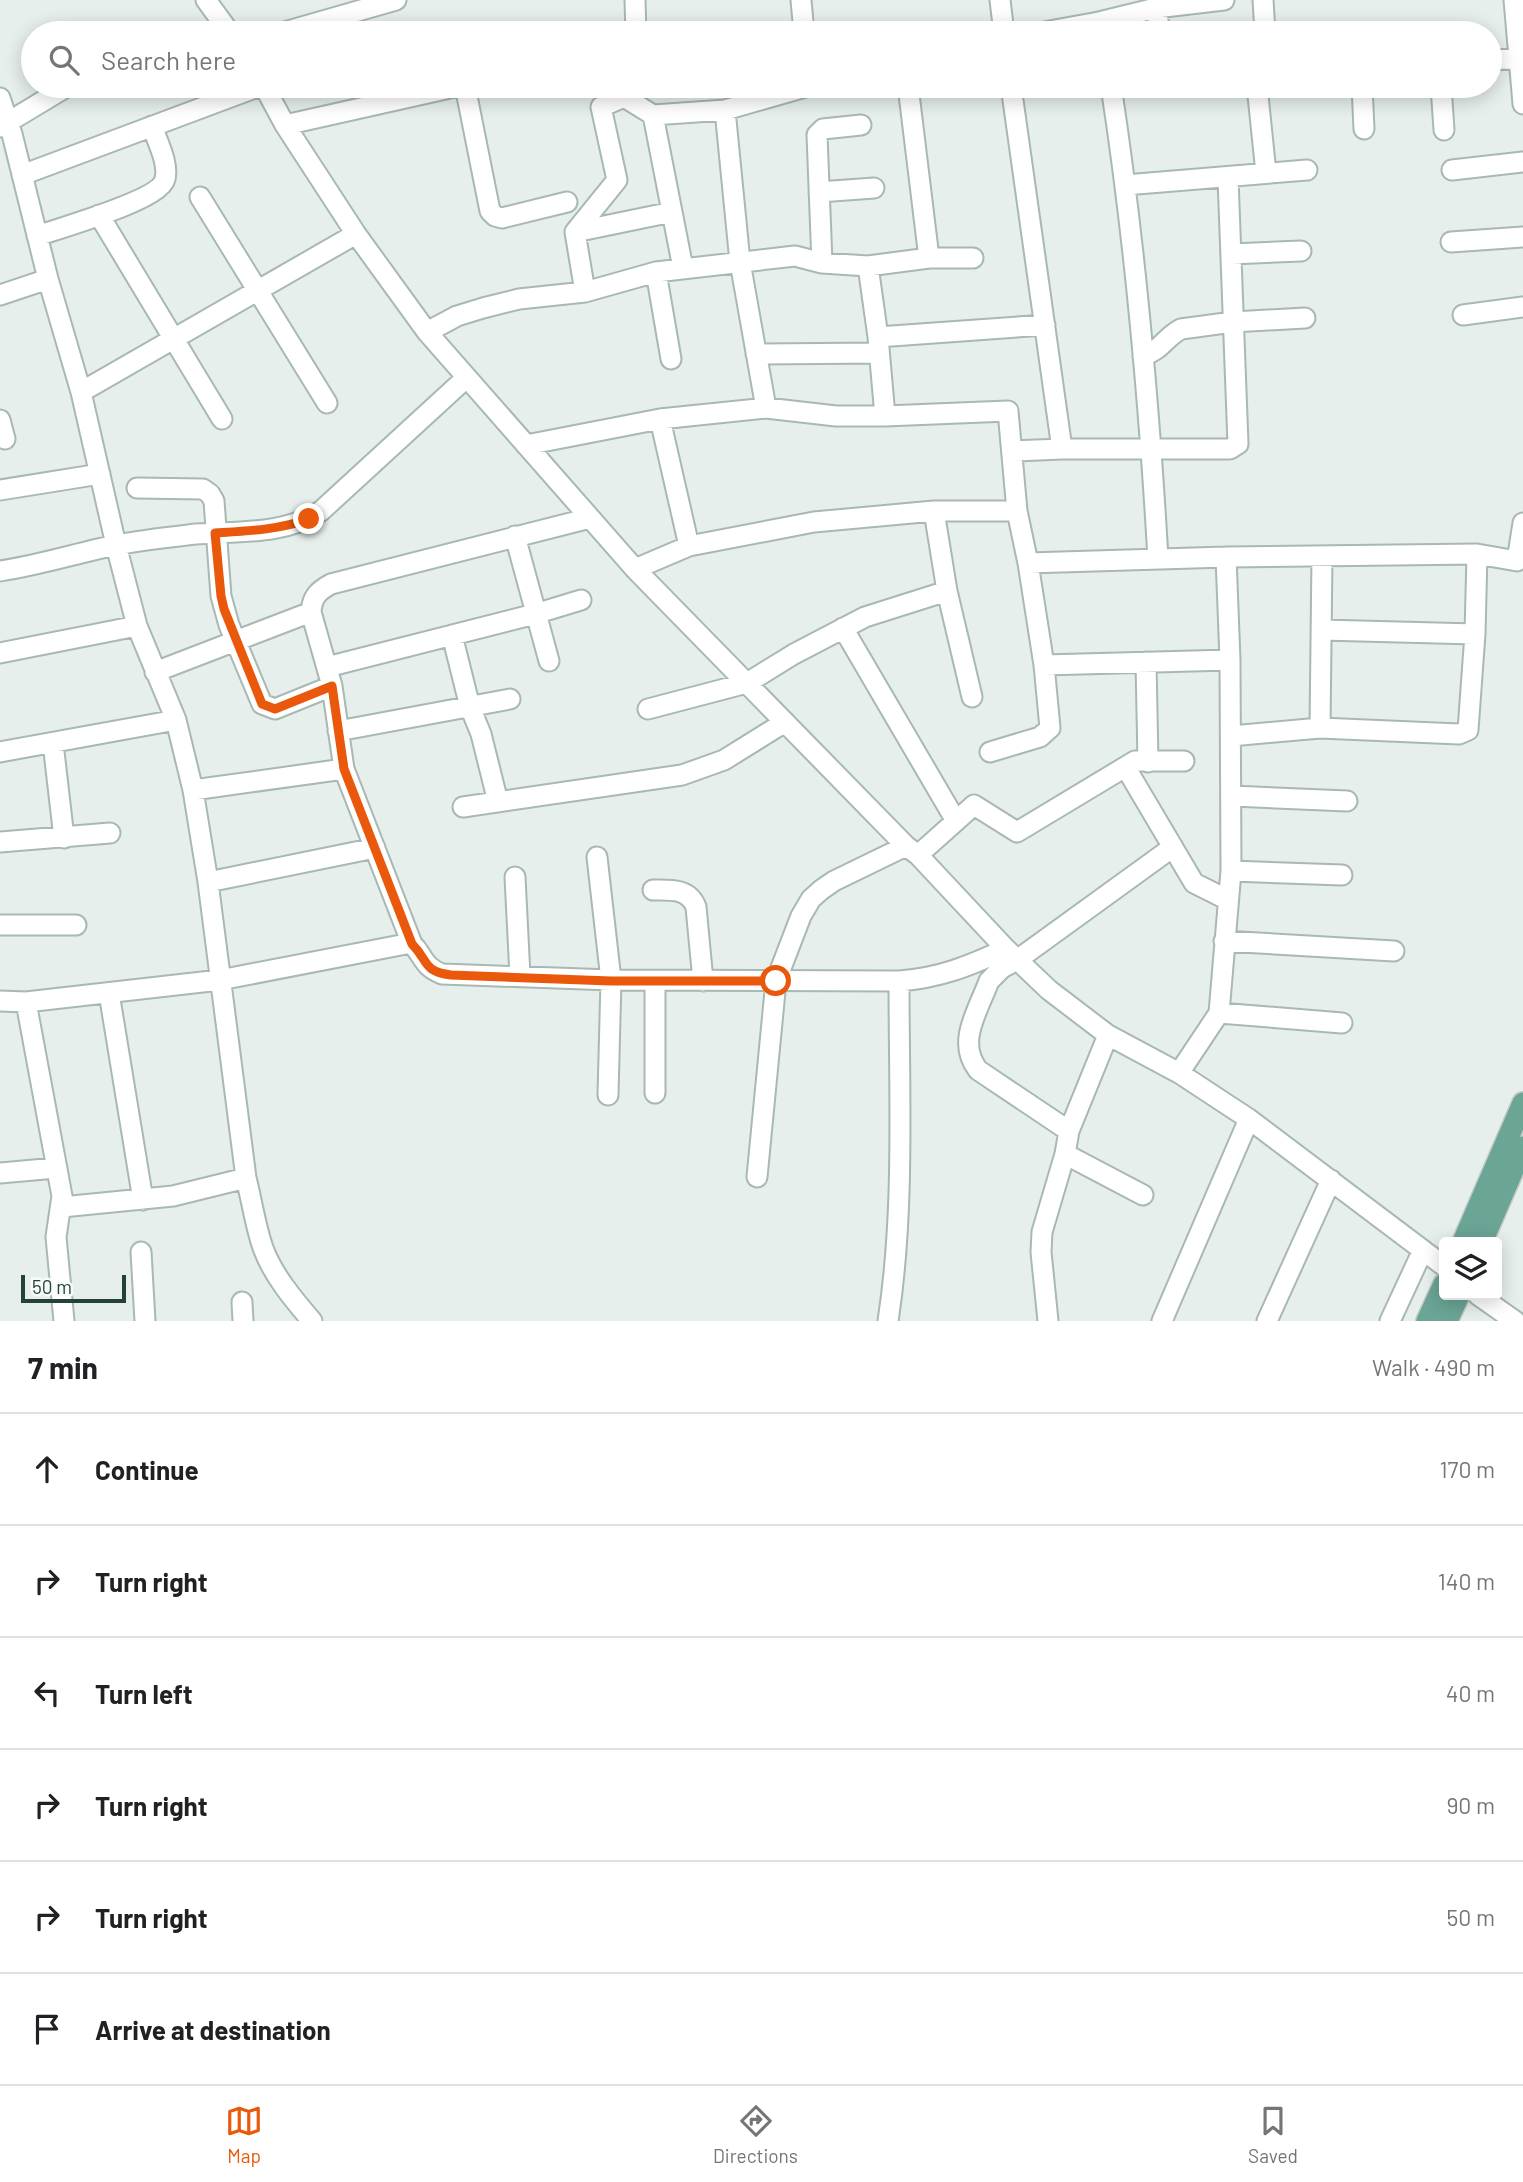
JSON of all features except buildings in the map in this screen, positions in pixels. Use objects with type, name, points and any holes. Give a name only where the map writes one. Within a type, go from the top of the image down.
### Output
[{"type":"main road","points":[[1465,1237],[1523,1102]]},
{"type":"main road","points":[[1484,1237],[1523,1147]]},
{"type":"main road","points":[[1427,1321],[1437,1264]]},
{"type":"main road","points":[[1447,1321],[1457,1300]]},
{"type":"street","points":[[206,0],[221,21]]},
{"type":"street","points":[[635,0],[636,21]]},
{"type":"street","points":[[800,0],[803,21]]},
{"type":"street","points":[[1000,0],[1003,21]]},
{"type":"street","points":[[1120,21],[1168,4],[1224,0]]},
{"type":"street","points":[[1262,0],[1264,21]]},
{"type":"street","points":[[1514,0],[1523,104]]},
{"type":"street","points":[[321,21],[384,2]]},
{"type":"street","points":[[1163,21],[1168,4]]},
{"type":"street","points":[[1502,59],[1521,58]]},
{"type":"street","points":[[0,97],[4,125],[22,174],[48,279],[81,392],[137,626],[176,720],[193,790],[208,881],[246,1178],[263,1248],[286,1289],[312,1321]]},
{"type":"street","points":[[4,125],[48,98]]},
{"type":"street","points":[[22,174],[229,98]]},
{"type":"street","points":[[269,98],[356,234],[427,332],[466,378],[635,569],[1012,954],[1049,990],[1108,1035],[1179,1073],[1249,1119],[1437,1264],[1390,1321]]},
{"type":"street","points":[[285,125],[405,98]]},
{"type":"street","points":[[467,98],[490,211],[502,218],[567,202]]},
{"type":"street","points":[[585,292],[575,232],[617,180],[601,107],[612,98]]},
{"type":"street","points":[[630,98],[653,115],[726,110],[768,98]]},
{"type":"street","points":[[909,98],[929,258]]},
{"type":"street","points":[[1013,98],[1062,449]]},
{"type":"street","points":[[1115,98],[1152,451],[1158,559]]},
{"type":"street","points":[[1259,98],[1266,173]]},
{"type":"street","points":[[1363,98],[1364,129]]},
{"type":"street","points":[[1442,98],[1444,130]]},
{"type":"street","points":[[726,110],[740,262],[766,408]]},
{"type":"street","points":[[653,115],[683,268]]},
{"type":"street","points":[[822,263],[817,135],[823,129],[861,125]]},
{"type":"street","points":[[37,236],[149,195],[164,182],[164,163],[152,126]]},
{"type":"street","points":[[1452,170],[1523,162]]},
{"type":"street","points":[[1125,185],[1307,170]]},
{"type":"street","points":[[1013,451],[1230,449],[1238,444],[1228,178]]},
{"type":"street","points":[[819,192],[874,188]]},
{"type":"street","points":[[200,197],[327,403]]},
{"type":"street","points":[[575,232],[672,212]]},
{"type":"street","points":[[99,215],[222,419]]},
{"type":"street","points":[[81,392],[356,234]]},
{"type":"street","points":[[1451,242],[1523,236]]},
{"type":"street","points":[[1231,254],[1301,251]]},
{"type":"street","points":[[427,332],[457,316],[519,299],[585,292],[656,272],[683,268],[795,256],[822,263],[868,267],[929,258],[973,258]]},
{"type":"street","points":[[868,267],[885,416]]},
{"type":"street","points":[[656,272],[671,359]]},
{"type":"street","points":[[0,295],[48,279]]},
{"type":"street","points":[[1463,315],[1523,307]]},
{"type":"street","points":[[1143,356],[1158,350],[1181,329],[1233,322],[1304,318]]},
{"type":"street","points":[[756,354],[878,345],[1045,325]]},
{"type":"street","points":[[0,571],[61,560],[116,545],[273,529],[309,519],[466,378]]},
{"type":"street","points":[[526,445],[660,419],[766,408],[836,416],[1008,411],[1017,511],[1044,665],[1050,729],[1040,737],[990,752]]},
{"type":"street","points":[[660,419],[689,546]]},
{"type":"street","points":[[0,490],[100,474]]},
{"type":"street","points":[[137,488],[203,489],[214,500],[221,596],[262,704],[275,709],[332,686]]},
{"type":"street","points":[[635,569],[689,546],[814,523],[934,511],[1017,511]]},
{"type":"street","points":[[934,511],[947,591],[972,697]]},
{"type":"street","points":[[590,518],[331,584],[315,595],[311,612],[332,686],[344,769],[412,944],[431,970],[442,974],[611,981],[899,981],[943,975],[1012,954],[1173,847]]},
{"type":"street","points":[[1028,563],[1477,554],[1517,561],[1523,523]]},
{"type":"street","points":[[514,536],[549,661]]},
{"type":"street","points":[[1231,736],[1320,728],[1464,733],[1468,730],[1475,634],[1477,554]]},
{"type":"street","points":[[1320,728],[1322,556]]},
{"type":"street","points":[[1179,1073],[1219,1013],[1231,872],[1230,660],[1226,557]]},
{"type":"street","points":[[648,709],[747,683],[785,659],[865,617],[947,591]]},
{"type":"street","points":[[327,667],[580,600]]},
{"type":"street","points":[[155,672],[311,612]]},
{"type":"street","points":[[0,653],[137,626]]},
{"type":"street","points":[[843,628],[956,821]]},
{"type":"street","points":[[1322,630],[1475,634]]},
{"type":"street","points":[[452,635],[498,802]]},
{"type":"street","points":[[1044,665],[1230,660]]},
{"type":"street","points":[[1146,662],[1148,762]]},
{"type":"street","points":[[338,731],[510,699]]},
{"type":"street","points":[[0,752],[176,720]]},
{"type":"street","points":[[463,807],[681,775],[724,760],[785,722]]},
{"type":"street","points":[[53,743],[64,838]]},
{"type":"street","points":[[757,1177],[776,981],[793,935],[811,899],[834,881],[912,851],[956,821],[974,805],[1017,832],[1135,761],[1184,761]]},
{"type":"street","points":[[1126,768],[1194,883],[1228,900]]},
{"type":"street","points":[[193,790],[344,769]]},
{"type":"street","points":[[1232,796],[1347,801]]},
{"type":"street","points":[[0,842],[110,833]]},
{"type":"street","points":[[208,881],[375,848]]},
{"type":"street","points":[[597,857],[611,981],[608,1095]]},
{"type":"street","points":[[1231,872],[1342,875]]},
{"type":"street","points":[[515,877],[520,976]]},
{"type":"street","points":[[653,890],[684,892],[692,898],[696,907],[703,981]]},
{"type":"street","points":[[0,925],[76,925]]},
{"type":"street","points":[[1224,941],[1394,951]]},
{"type":"street","points":[[0,1000],[26,1002],[220,980],[412,944]]},
{"type":"street","points":[[1012,954],[989,981],[968,1035],[967,1049],[978,1070],[1069,1131]]},
{"type":"street","points":[[655,981],[655,1093]]},
{"type":"street","points":[[888,1321],[896,1242],[899,981]]},
{"type":"street","points":[[109,993],[143,1200]]},
{"type":"street","points":[[26,1002],[62,1196],[56,1237],[64,1321]]},
{"type":"street","points":[[1219,1013],[1342,1023]]},
{"type":"street","points":[[1048,1321],[1041,1252],[1042,1233],[1069,1131],[1108,1035]]},
{"type":"street","points":[[1162,1321],[1249,1119]]},
{"type":"street","points":[[1065,1154],[1143,1195]]},
{"type":"street","points":[[0,1173],[56,1168]]},
{"type":"street","points":[[62,1207],[143,1200],[194,1192],[246,1178]]},
{"type":"street","points":[[1267,1321],[1331,1180]]},
{"type":"street","points":[[141,1252],[145,1321]]},
{"type":"street","points":[[1485,1300],[1514,1321]]},
{"type":"route","points":[[309,519],[273,529],[215,533],[224,609],[262,704],[275,709],[332,686],[344,769],[412,944],[431,970],[451,975],[611,981],[776,981]]}]
